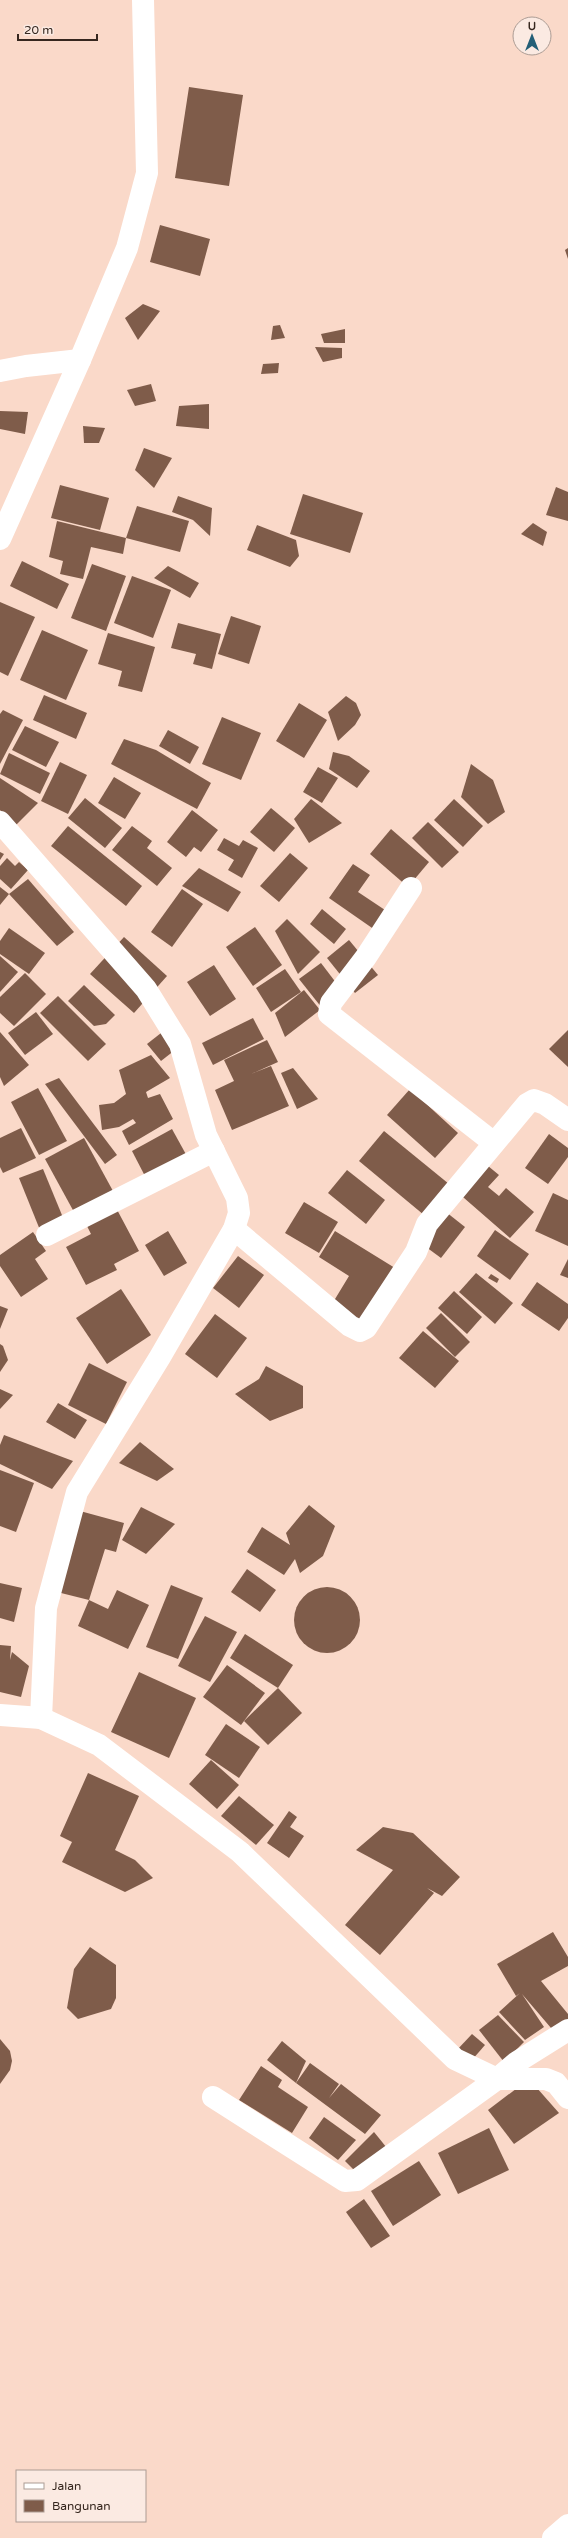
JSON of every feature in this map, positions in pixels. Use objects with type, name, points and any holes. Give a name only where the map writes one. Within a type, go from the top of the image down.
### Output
[{"type":"street","points":[[0,540],[80,360],[127,248],[147,173],[143,0]]},
{"type":"street","points":[[0,371],[26,366],[80,360]]},
{"type":"street","points":[[0,822],[146,989],[180,1044],[206,1135],[237,1198],[238,1213],[234,1229],[160,1356],[77,1492],[46,1608],[41,1718]]},
{"type":"street","points":[[411,888],[366,957],[331,1003],[329,1014],[494,1143]]},
{"type":"street","points":[[234,1229],[350,1326],[360,1331],[366,1328],[416,1252],[427,1224],[527,1104],[534,1100],[545,1104],[568,1120]]},
{"type":"street","points":[[47,1235],[214,1151]]},
{"type":"street","points":[[0,1715],[41,1718],[99,1745],[240,1852],[455,2059],[497,2079],[546,2079],[556,2083],[568,2098]]},
{"type":"street","points":[[213,2098],[345,2181],[357,2180],[497,2079],[516,2062],[568,2030]]},
{"type":"street","points":[[553,2538],[568,2525]]},
{"type":"building","points":[[189,87],[243,95],[229,186],[175,178]]},
{"type":"building","points":[[160,225],[210,239],[200,276],[150,262]]},
{"type":"building","points":[[568,248],[568,259],[565,250]]},
{"type":"building","points":[[143,304],[160,311],[138,340],[125,318]]},
{"type":"building","points":[[280,325],[285,338],[271,340],[273,326]]},
{"type":"building","points":[[345,329],[345,343],[324,343],[321,334]]},
{"type":"building","points":[[315,347],[342,348],[342,358],[323,362]]},
{"type":"building","points":[[279,363],[278,373],[261,374],[263,364]]},
{"type":"building","points":[[151,384],[156,401],[135,406],[127,390]]},
{"type":"building","points":[[209,404],[209,429],[176,426],[179,406]]},
{"type":"building","points":[[0,411],[28,412],[25,434],[0,429]]},
{"type":"building","points":[[83,426],[105,428],[99,443],[84,443]]},
{"type":"building","points":[[144,448],[172,458],[154,488],[135,470]]},
{"type":"building","points":[[60,485],[109,498],[100,530],[51,518]]},
{"type":"building","points":[[556,487],[568,492],[568,521],[546,515]]},
{"type":"building","points":[[303,494],[363,513],[350,553],[290,534]]},
{"type":"building","points":[[178,496],[212,508],[210,536],[193,520],[172,512]]},
{"type":"building","points":[[137,506],[189,521],[180,552],[126,538]]},
{"type":"building","points":[[57,521],[126,538],[123,554],[91,547],[83,579],[60,574],[63,561],[49,557]]},
{"type":"building","points":[[533,523],[547,532],[543,546],[521,534]]},
{"type":"building","points":[[257,525],[296,540],[299,556],[290,567],[247,550]]},
{"type":"building","points":[[22,561],[69,584],[57,609],[10,586]]},
{"type":"building","points":[[92,564],[126,576],[106,631],[71,618]]},
{"type":"building","points":[[168,566],[199,583],[190,598],[154,578]]},
{"type":"building","points":[[132,576],[171,590],[153,638],[114,623]]},
{"type":"building","points":[[0,602],[35,617],[8,676],[0,672]]},
{"type":"building","points":[[231,616],[261,626],[249,664],[218,654]]},
{"type":"building","points":[[178,623],[221,634],[212,669],[193,664],[196,654],[171,648]]},
{"type":"building","points":[[42,630],[88,650],[66,700],[20,680]]},
{"type":"building","points":[[108,633],[155,647],[142,692],[118,686],[122,671],[98,664]]},
{"type":"building","points":[[44,695],[87,713],[76,739],[33,720]]},
{"type":"building","points":[[346,696],[356,703],[361,715],[355,725],[338,741],[328,712]]},
{"type":"building","points":[[299,703],[327,720],[304,758],[276,741]]},
{"type":"building","points":[[3,710],[23,720],[0,764],[0,714]]},
{"type":"building","points":[[222,717],[261,733],[241,780],[202,764]]},
{"type":"building","points":[[25,726],[59,742],[46,767],[12,750]]},
{"type":"building","points":[[168,730],[199,747],[190,764],[159,746]]},
{"type":"building","points":[[124,739],[156,750],[211,783],[197,809],[111,764]]},
{"type":"building","points":[[333,752],[349,756],[370,771],[357,788],[329,769]]},
{"type":"building","points":[[9,753],[50,773],[40,794],[0,774]]},
{"type":"building","points":[[60,762],[87,775],[68,814],[41,801]]},
{"type":"building","points":[[471,764],[493,780],[505,812],[488,824],[461,797]]},
{"type":"building","points":[[318,767],[338,778],[322,803],[303,792]]},
{"type":"building","points":[[114,777],[141,793],[125,819],[98,803]]},
{"type":"building","points":[[0,778],[38,803],[15,826],[0,810]]},
{"type":"building","points":[[85,798],[122,828],[105,848],[68,818]]},
{"type":"building","points":[[311,799],[342,823],[309,843],[294,819]]},
{"type":"building","points":[[454,799],[483,826],[463,847],[434,820]]},
{"type":"building","points":[[271,808],[295,828],[274,852],[250,832]]},
{"type":"building","points":[[192,810],[218,830],[201,852],[194,847],[186,857],[167,842]]},
{"type":"building","points":[[428,822],[459,852],[442,868],[412,838]]},
{"type":"building","points":[[68,826],[142,886],[126,906],[51,846]]},
{"type":"building","points":[[132,826],[152,841],[147,848],[172,868],[157,886],[112,850]]},
{"type":"building","points":[[391,829],[429,862],[408,887],[370,854]]},
{"type":"building","points":[[224,838],[239,846],[243,840],[258,848],[242,878],[228,870],[234,860],[217,850]]},
{"type":"building","points":[[0,852],[4,854],[0,860]]},
{"type":"building","points":[[290,853],[308,868],[279,902],[260,886]]},
{"type":"building","points":[[7,858],[15,866],[19,862],[28,870],[11,889],[0,879],[0,866]]},
{"type":"building","points":[[353,864],[370,875],[358,892],[388,912],[375,930],[329,898]]},
{"type":"building","points":[[199,868],[241,892],[228,912],[182,886]]},
{"type":"building","points":[[28,879],[74,932],[57,946],[9,894]]},
{"type":"building","points":[[0,887],[9,894],[0,905]]},
{"type":"building","points":[[182,889],[203,904],[172,947],[151,932]]},
{"type":"building","points":[[322,909],[346,929],[334,944],[310,924]]},
{"type":"building","points":[[287,919],[320,952],[298,974],[275,931]]},
{"type":"building","points":[[255,927],[282,965],[253,986],[226,947]]},
{"type":"building","points":[[9,928],[45,953],[29,974],[0,954],[0,941]]},
{"type":"building","points":[[124,937],[167,976],[134,1013],[90,974]]},
{"type":"building","points":[[349,940],[378,975],[355,993],[327,958]]},
{"type":"building","points":[[0,956],[18,972],[0,992]]},
{"type":"building","points":[[321,963],[337,984],[322,1008],[299,979]]},
{"type":"building","points":[[214,965],[236,999],[210,1016],[187,982]]},
{"type":"building","points":[[285,969],[301,992],[271,1012],[256,988]]},
{"type":"building","points":[[25,973],[46,994],[14,1026],[0,1013],[0,997]]},
{"type":"building","points":[[84,985],[115,1015],[106,1024],[94,1026],[68,1001]]},
{"type":"building","points":[[304,990],[320,1010],[285,1037],[275,1013]]},
{"type":"building","points":[[58,996],[106,1044],[88,1061],[40,1013]]},
{"type":"building","points":[[36,1012],[53,1034],[25,1055],[8,1033]]},
{"type":"building","points":[[253,1018],[264,1039],[213,1065],[202,1043]]},
{"type":"building","points":[[568,1030],[568,1067],[549,1049]]},
{"type":"building","points":[[0,1032],[29,1065],[4,1086],[0,1077]]},
{"type":"building","points":[[161,1033],[175,1050],[161,1061],[147,1044]]},
{"type":"building","points":[[267,1040],[278,1062],[251,1074],[271,1066],[289,1106],[232,1130],[215,1090],[234,1081],[224,1060]]},
{"type":"building","points":[[151,1055],[170,1078],[146,1092],[148,1098],[160,1094],[173,1119],[129,1145],[122,1131],[136,1123],[133,1119],[119,1127],[102,1130],[99,1105],[114,1103],[126,1094],[119,1070]]},
{"type":"building","points":[[293,1068],[318,1099],[297,1109],[281,1073]]},
{"type":"building","points":[[59,1078],[117,1155],[105,1164],[45,1084]]},
{"type":"building","points":[[38,1088],[67,1141],[39,1155],[11,1102]]},
{"type":"building","points":[[410,1089],[458,1133],[435,1158],[387,1115]]},
{"type":"building","points":[[21,1128],[36,1158],[3,1173],[0,1167],[0,1138]]},
{"type":"building","points":[[172,1129],[188,1158],[147,1180],[132,1151]]},
{"type":"building","points":[[384,1131],[449,1184],[424,1215],[359,1161]]},
{"type":"building","points":[[549,1134],[568,1148],[568,1157],[548,1184],[525,1168]]},
{"type":"building","points":[[84,1138],[113,1191],[74,1212],[45,1159]]},
{"type":"building","points":[[482,1161],[499,1175],[488,1187],[499,1196],[506,1188],[534,1212],[510,1238],[456,1191]]},
{"type":"building","points":[[43,1169],[64,1220],[40,1230],[19,1178]]},
{"type":"building","points":[[347,1170],[385,1200],[366,1224],[328,1193]]},
{"type":"building","points":[[553,1193],[568,1200],[568,1246],[535,1231]]},
{"type":"building","points":[[304,1202],[338,1222],[319,1253],[285,1233]]},
{"type":"building","points":[[114,1204],[139,1251],[114,1264],[117,1270],[86,1285],[66,1247],[91,1234],[84,1220]]},
{"type":"building","points":[[446,1212],[465,1227],[441,1258],[422,1244]]},
{"type":"building","points":[[495,1230],[529,1254],[510,1280],[477,1256]]},
{"type":"building","points":[[168,1231],[187,1263],[164,1276],[145,1245]]},
{"type":"building","points":[[335,1231],[395,1268],[360,1322],[332,1304],[349,1276],[319,1257]]},
{"type":"building","points":[[33,1232],[46,1251],[35,1259],[48,1279],[21,1297],[0,1266],[0,1255]]},
{"type":"building","points":[[238,1256],[264,1275],[239,1308],[213,1288]]},
{"type":"building","points":[[568,1259],[568,1278],[560,1275]]},
{"type":"building","points":[[476,1273],[513,1303],[495,1324],[459,1292]]},
{"type":"building","points":[[491,1274],[499,1279],[497,1283],[488,1278]]},
{"type":"building","points":[[537,1282],[568,1304],[568,1318],[559,1331],[521,1305]]},
{"type":"building","points":[[121,1289],[151,1335],[107,1364],[76,1318]]},
{"type":"building","points":[[454,1291],[482,1317],[467,1334],[438,1308]]},
{"type":"building","points":[[0,1306],[8,1309],[0,1329]]},
{"type":"building","points":[[441,1313],[470,1342],[455,1357],[426,1328]]},
{"type":"building","points":[[215,1314],[247,1338],[217,1378],[185,1354]]},
{"type":"building","points":[[423,1331],[459,1361],[435,1388],[399,1358]]},
{"type":"building","points":[[0,1344],[3,1346],[8,1360],[0,1372]]},
{"type":"building","points":[[89,1363],[127,1382],[106,1424],[68,1405]]},
{"type":"building","points":[[266,1366],[303,1386],[303,1408],[270,1421],[235,1394],[259,1379]]},
{"type":"building","points":[[0,1389],[13,1395],[0,1409]]},
{"type":"building","points":[[58,1403],[87,1420],[75,1439],[46,1422]]},
{"type":"building","points":[[4,1435],[73,1461],[52,1489],[0,1464],[0,1445]]},
{"type":"building","points":[[140,1442],[174,1469],[157,1481],[119,1463]]},
{"type":"building","points":[[0,1470],[34,1483],[16,1532],[0,1526]]},
{"type":"building","points":[[309,1505],[335,1526],[323,1556],[300,1573],[295,1559],[284,1575],[247,1552],[262,1527],[290,1545],[286,1533]]},
{"type":"building","points":[[141,1507],[175,1524],[146,1554],[122,1540]]},
{"type":"building","points":[[80,1511],[124,1523],[116,1552],[105,1549],[89,1600],[57,1592]]},
{"type":"building","points":[[247,1569],[276,1590],[260,1612],[231,1592]]},
{"type":"building","points":[[0,1583],[22,1588],[14,1622],[0,1618]]},
{"type":"building","points":[[171,1585],[203,1598],[178,1659],[146,1647]]},
{"type":"building","points":[[321,1587],[333,1587],[340,1589],[351,1596],[358,1607],[360,1620],[358,1633],[351,1644],[340,1651],[333,1653],[321,1653],[314,1651],[303,1644],[296,1633],[294,1626],[294,1614],[296,1607],[303,1596],[314,1589]]},
{"type":"building","points":[[117,1590],[149,1605],[128,1649],[78,1626],[89,1600],[108,1609]]},
{"type":"building","points":[[205,1616],[237,1632],[210,1682],[178,1666]]},
{"type":"building","points":[[245,1634],[293,1665],[278,1688],[230,1658]]},
{"type":"building","points":[[0,1645],[11,1646],[10,1660],[12,1652],[29,1666],[21,1697],[0,1692]]},
{"type":"building","points":[[227,1665],[265,1693],[241,1725],[203,1697]]},
{"type":"building","points":[[139,1672],[196,1698],[169,1758],[111,1732]]},
{"type":"building","points":[[278,1688],[302,1713],[268,1745],[244,1721]]},
{"type":"building","points":[[226,1724],[260,1747],[239,1778],[205,1755]]},
{"type":"building","points":[[211,1760],[239,1785],[217,1809],[189,1784]]},
{"type":"building","points":[[88,1773],[139,1796],[115,1850],[135,1860],[153,1878],[125,1892],[62,1862],[72,1842],[60,1836]]},
{"type":"building","points":[[239,1796],[274,1825],[256,1845],[221,1816]]},
{"type":"building","points":[[289,1811],[297,1817],[290,1827],[304,1836],[289,1858],[267,1843]]},
{"type":"building","points":[[383,1827],[413,1833],[460,1877],[442,1896],[427,1888],[434,1893],[380,1955],[345,1925],[393,1870],[356,1850]]},
{"type":"building","points":[[553,1932],[568,1957],[568,1966],[541,1981],[568,2014],[568,2027],[557,2035],[522,1994],[544,2027],[525,2040],[499,2012],[520,1993],[516,1996],[497,1964]]},
{"type":"building","points":[[90,1947],[116,1965],[116,1998],[111,2009],[78,2019],[67,2008],[74,1969]]},
{"type":"building","points":[[498,2015],[524,2042],[504,2062],[479,2030]]},
{"type":"building","points":[[472,2034],[485,2045],[472,2060],[456,2051]]},
{"type":"building","points":[[0,2039],[10,2051],[12,2061],[10,2070],[0,2084]]},
{"type":"building","points":[[282,2041],[306,2061],[296,2083],[267,2060]]},
{"type":"building","points":[[310,2063],[339,2084],[329,2098],[341,2084],[381,2115],[365,2134],[296,2083]]},
{"type":"building","points":[[261,2066],[282,2080],[278,2087],[308,2107],[292,2133],[239,2100]]},
{"type":"building","points":[[529,2079],[559,2113],[514,2144],[488,2110]]},
{"type":"building","points":[[324,2117],[356,2140],[338,2160],[309,2138]]},
{"type":"building","points":[[489,2128],[509,2170],[458,2194],[438,2153]]},
{"type":"building","points":[[374,2132],[391,2153],[360,2176],[345,2161]]},
{"type":"building","points":[[419,2161],[441,2195],[393,2226],[371,2191]]},
{"type":"building","points":[[364,2199],[390,2236],[371,2248],[346,2212]]}]
